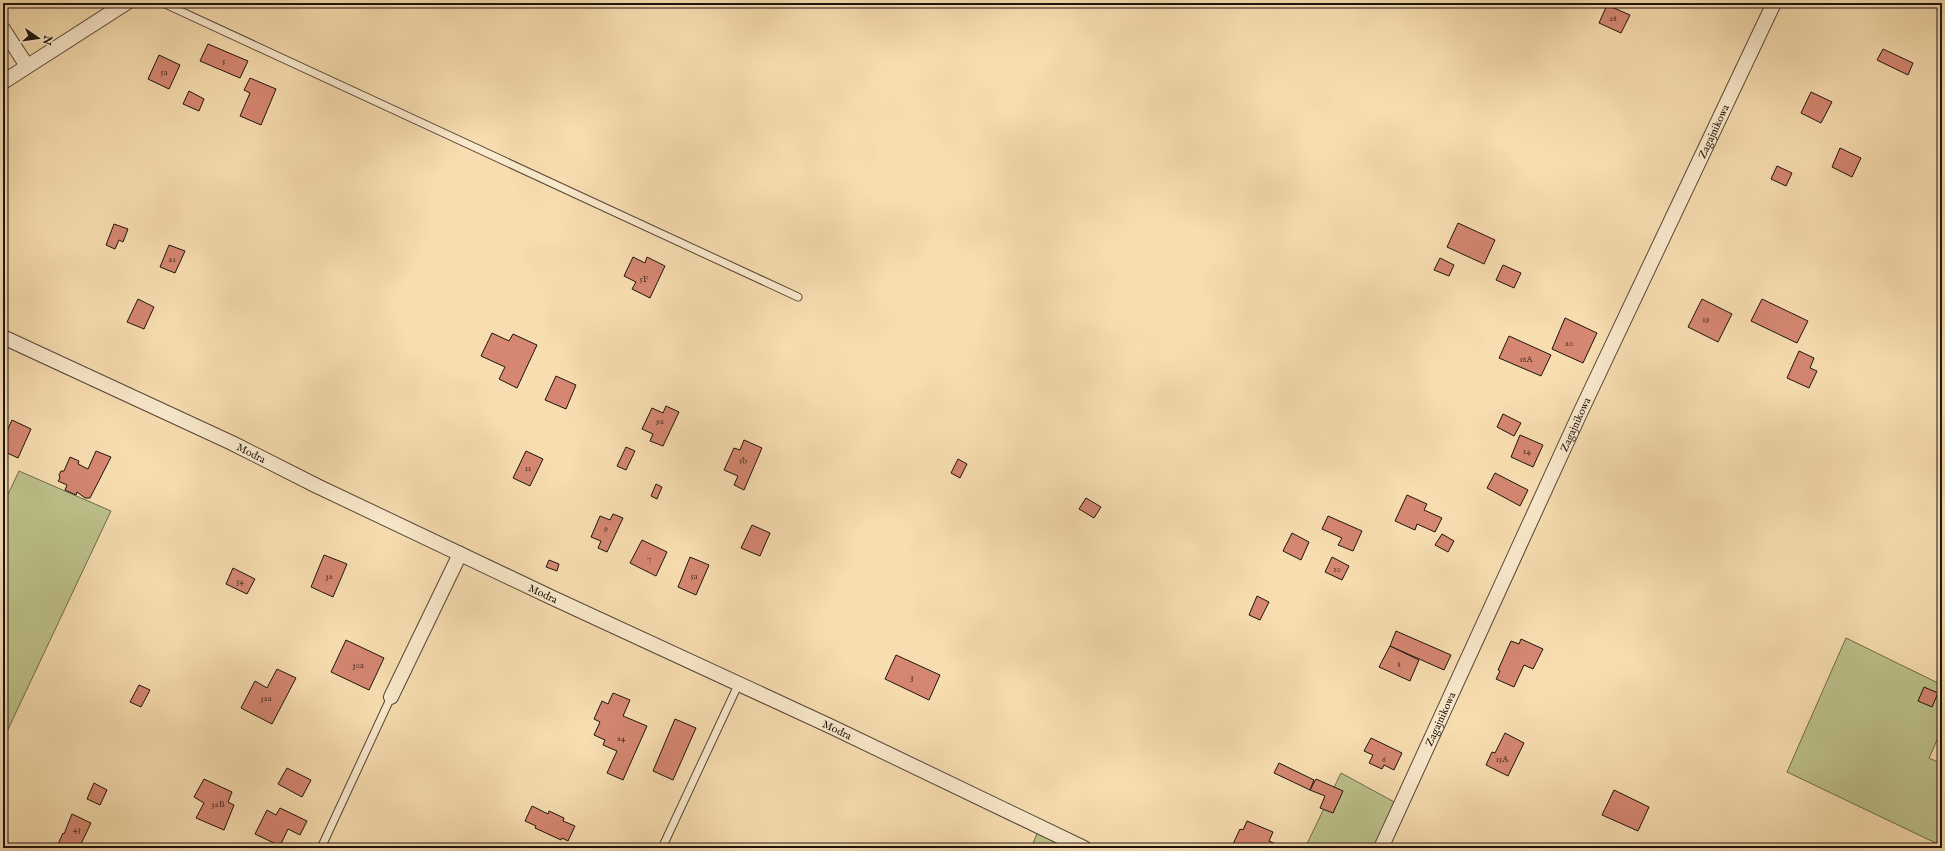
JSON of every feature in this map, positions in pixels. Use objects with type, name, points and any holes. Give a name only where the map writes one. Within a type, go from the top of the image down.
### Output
[{"type":"street","points":[[3,82],[126,3]]},
{"type":"street","name":"Zagajnikowa","points":[[1381,848],[1585,404],[1774,3]]},
{"type":"street","points":[[3,29],[27,66]]},
{"type":"street","name":"Modra","points":[[3,337],[232,443],[317,486],[460,554],[739,683],[1084,848]]},
{"type":"street","points":[[391,698],[460,554]]},
{"type":"lane","points":[[163,3],[798,297]]},
{"type":"lane","points":[[662,848],[739,683]]},
{"type":"lane","points":[[321,848],[391,698]]},
{"type":"green space","points":[[19,471],[111,511],[3,740],[3,505]]},
{"type":"green space","points":[[1846,638],[1942,685],[1942,729],[1929,758],[1942,764],[1942,846],[1787,772]]},
{"type":"green space","points":[[1341,773],[1398,804],[1377,848],[1305,848]]},
{"type":"green space","points":[[1039,829],[1076,848],[1031,848]]},
{"type":"building","points":[[1607,5],[1630,15],[1621,33],[1599,23]]},
{"type":"building","points":[[208,44],[248,61],[240,78],[200,61]]},
{"type":"building","points":[[1883,49],[1913,63],[1908,75],[1877,60]]},
{"type":"building","points":[[159,55],[180,65],[169,89],[148,79]]},
{"type":"building","points":[[250,78],[276,89],[261,125],[240,116],[250,93],[244,90]]},
{"type":"building","points":[[189,91],[204,99],[199,111],[183,104]]},
{"type":"building","points":[[1811,92],[1832,102],[1821,123],[1801,113]]},
{"type":"building","points":[[1840,148],[1861,158],[1852,177],[1832,167]]},
{"type":"building","points":[[1777,166],[1792,173],[1786,186],[1771,179]]},
{"type":"building","points":[[1458,223],[1495,240],[1484,264],[1447,247]]},
{"type":"building","points":[[114,224],[128,229],[123,242],[119,240],[115,249],[106,245]]},
{"type":"building","points":[[169,245],[185,251],[175,273],[160,267]]},
{"type":"building","points":[[633,257],[645,263],[647,257],[665,266],[650,298],[632,289],[636,282],[624,276]]},
{"type":"building","points":[[1440,258],[1454,265],[1449,276],[1434,270]]},
{"type":"building","points":[[1503,265],[1521,273],[1514,288],[1496,280]]},
{"type":"building","points":[[138,299],[154,307],[144,329],[127,322]]},
{"type":"building","points":[[1702,299],[1732,314],[1718,342],[1688,327]]},
{"type":"building","points":[[1762,299],[1808,321],[1797,343],[1751,321]]},
{"type":"building","points":[[1565,318],[1597,333],[1583,363],[1552,349]]},
{"type":"building","points":[[492,333],[509,341],[513,334],[537,345],[517,388],[499,379],[505,367],[481,356]]},
{"type":"building","points":[[1509,336],[1551,355],[1541,376],[1499,358]]},
{"type":"building","points":[[1799,351],[1814,358],[1810,368],[1817,371],[1809,388],[1787,378]]},
{"type":"building","points":[[556,376],[576,385],[566,409],[545,400]]},
{"type":"building","points":[[666,406],[679,412],[663,446],[650,441],[653,434],[642,429],[652,408],[663,413]]},
{"type":"building","points":[[1503,414],[1521,423],[1514,436],[1497,427]]},
{"type":"building","points":[[12,420],[31,429],[18,458],[3,451],[3,440]]},
{"type":"building","points":[[1520,435],[1543,445],[1533,467],[1511,457]]},
{"type":"building","points":[[744,440],[762,448],[744,490],[734,485],[738,476],[724,470],[734,448],[740,450]]},
{"type":"building","points":[[626,447],[635,451],[626,470],[617,466]]},
{"type":"building","points":[[96,451],[111,457],[90,498],[85,498],[77,492],[76,495],[65,490],[67,485],[58,481],[61,471],[64,471],[70,457],[79,461],[78,464],[88,469]]},
{"type":"building","points":[[526,451],[543,459],[530,486],[513,478]]},
{"type":"building","points":[[958,459],[967,464],[960,478],[951,473]]},
{"type":"building","points":[[1495,473],[1528,490],[1520,506],[1487,488]]},
{"type":"building","points":[[656,484],[662,487],[657,499],[651,496]]},
{"type":"building","points":[[1407,495],[1427,504],[1424,510],[1442,518],[1435,532],[1417,524],[1415,530],[1395,521]]},
{"type":"building","points":[[1086,498],[1101,507],[1094,518],[1079,509]]},
{"type":"building","points":[[613,514],[623,518],[607,552],[598,548],[601,541],[591,537],[600,516],[610,520]]},
{"type":"building","points":[[1328,516],[1362,531],[1353,551],[1338,545],[1342,538],[1322,529]]},
{"type":"building","points":[[752,525],[770,533],[760,556],[741,548]]},
{"type":"building","points":[[1292,533],[1309,542],[1301,560],[1283,551]]},
{"type":"building","points":[[1442,534],[1454,541],[1448,552],[1435,545]]},
{"type":"building","points":[[642,540],[667,552],[656,576],[630,563]]},
{"type":"building","points":[[324,555],[347,564],[333,597],[311,587]]},
{"type":"building","points":[[690,557],[709,565],[696,595],[678,587]]},
{"type":"building","points":[[1332,557],[1349,566],[1342,580],[1325,572]]},
{"type":"building","points":[[549,560],[559,564],[557,571],[546,567]]},
{"type":"building","points":[[233,568],[255,579],[247,594],[226,584]]},
{"type":"building","points":[[1257,596],[1269,602],[1260,620],[1249,615]]},
{"type":"building","points":[[1396,631],[1451,655],[1444,670],[1390,646]]},
{"type":"building","points":[[1521,639],[1543,649],[1533,669],[1524,665],[1514,687],[1496,679],[1500,671],[1498,670],[1511,641],[1519,644]]},
{"type":"building","points":[[346,640],[384,658],[369,690],[331,672]]},
{"type":"building","points":[[1390,646],[1419,660],[1410,681],[1379,667]]},
{"type":"building","points":[[896,655],[940,675],[929,700],[885,679]]},
{"type":"building","points":[[277,669],[296,678],[272,724],[241,708],[255,681],[267,688]]},
{"type":"building","points":[[139,685],[150,690],[141,707],[130,702]]},
{"type":"building","points":[[1924,687],[1938,693],[1932,707],[1918,701]]},
{"type":"building","points":[[613,693],[630,700],[623,716],[647,726],[623,780],[607,773],[617,751],[603,745],[605,740],[594,735],[600,722],[594,719],[602,701],[608,704]]},
{"type":"building","points":[[675,719],[696,728],[673,780],[653,771]]},
{"type":"building","points":[[1505,733],[1524,743],[1508,776],[1486,765],[1492,752],[1495,753]]},
{"type":"building","points":[[1371,738],[1402,753],[1394,770],[1384,765],[1382,769],[1369,763],[1373,755],[1364,751]]},
{"type":"building","points":[[1279,763],[1314,780],[1310,790],[1274,773]]},
{"type":"building","points":[[287,768],[311,780],[302,797],[278,784]]},
{"type":"building","points":[[204,779],[232,792],[228,802],[234,805],[224,830],[196,818],[204,803],[194,797]]},
{"type":"building","points":[[1316,779],[1343,791],[1333,813],[1320,808],[1325,796],[1310,790]]},
{"type":"building","points":[[94,783],[107,790],[100,805],[87,799]]},
{"type":"building","points":[[1614,790],[1649,807],[1638,831],[1602,815]]},
{"type":"building","points":[[532,806],[548,814],[549,811],[564,818],[563,821],[575,826],[568,841],[562,838],[561,840],[535,828],[536,826],[525,821]]},
{"type":"building","points":[[280,808],[307,821],[300,835],[288,829],[280,846],[255,834],[267,810],[276,815]]},
{"type":"building","points":[[72,814],[91,823],[79,848],[66,848],[58,844],[63,833],[64,834]]},
{"type":"building","points":[[1247,821],[1273,832],[1269,841],[1286,848],[1235,848],[1236,846],[1233,844],[1240,829],[1243,830]]}]
